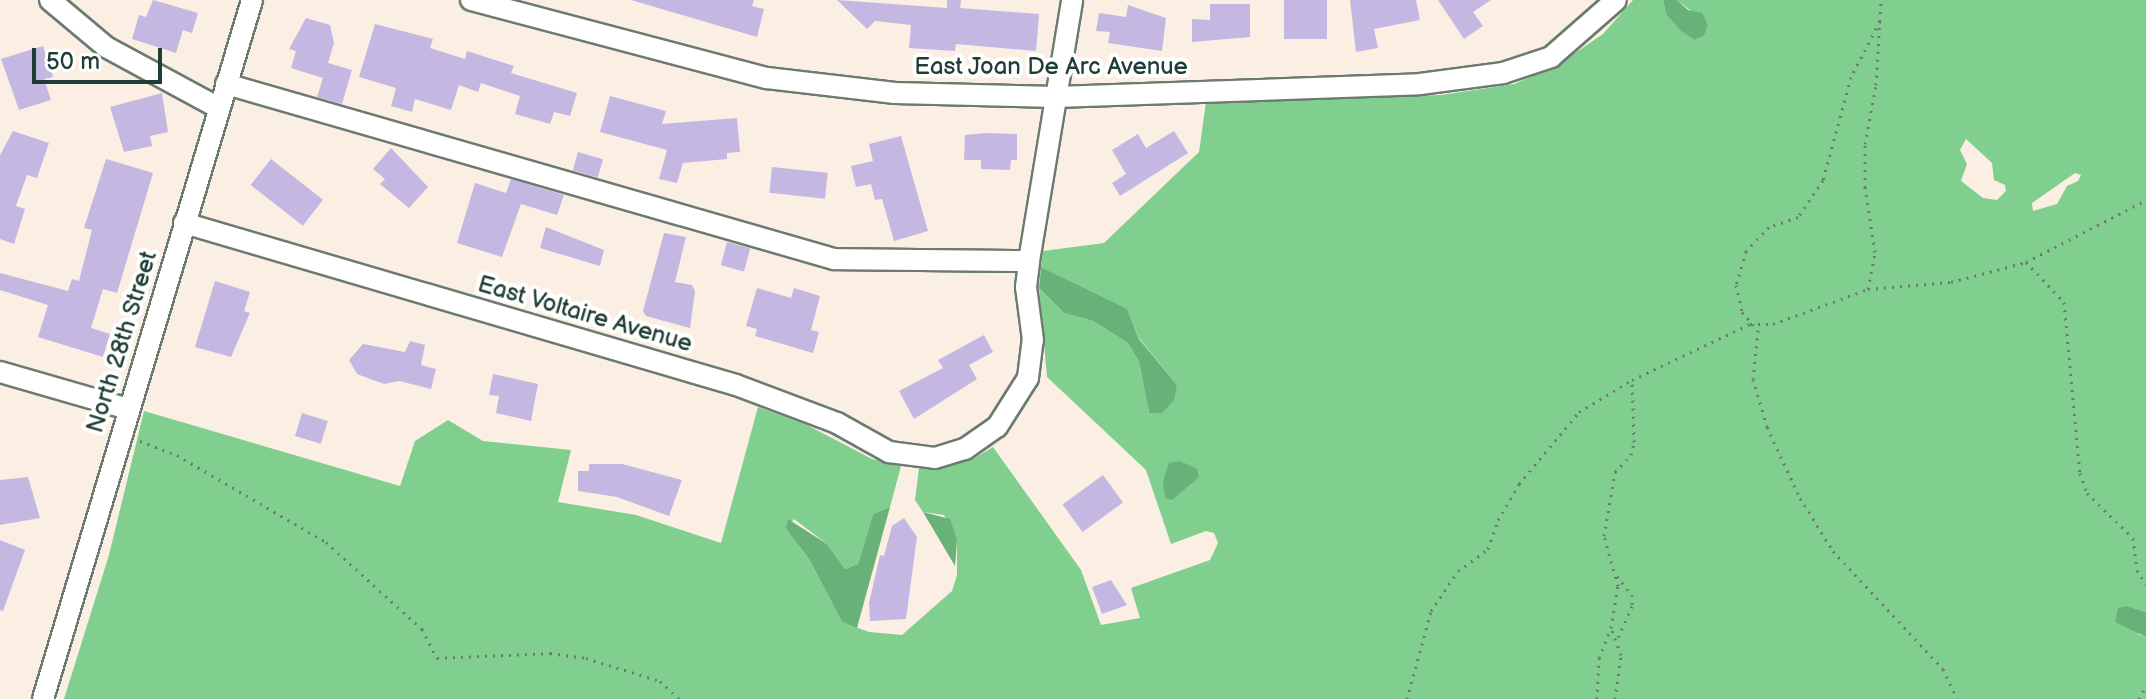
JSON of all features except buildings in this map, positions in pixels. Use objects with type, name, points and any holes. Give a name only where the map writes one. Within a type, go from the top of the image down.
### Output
[{"type":"street","points":[[50,0],[106,47],[219,108]]},
{"type":"street","name":"North 28th Street","points":[[43,699],[252,0]]},
{"type":"street","name":"East Joan De Arc Avenue","points":[[471,0],[767,78],[895,93],[1056,97],[1420,84],[1503,73],[1551,57],[1616,0]]},
{"type":"street","points":[[226,84],[834,259],[1029,261],[1072,0]]},
{"type":"street","name":"East Voltaire Avenue","points":[[184,223],[736,385],[825,418],[889,452],[935,458],[965,449],[997,427],[1028,378],[1033,340],[1026,287],[1029,261]]},
{"type":"street","points":[[0,372],[128,409]]},
{"type":"path","points":[[1868,289],[1875,252],[1865,187],[1865,144],[1881,0]]},
{"type":"path","points":[[1881,20],[1851,77],[1823,180],[1798,217],[1769,227],[1746,251],[1736,285],[1742,312],[1755,324],[1753,379],[1767,427],[1800,498],[1833,551],[1943,669],[1957,699]]},
{"type":"path","points":[[1407,699],[1431,611],[1458,571],[1488,549],[1498,520],[1519,484],[1579,412],[1632,380],[1755,324],[1773,324],[1868,289],[1937,285],[2026,262],[2146,200]]},
{"type":"path","points":[[2026,262],[2064,302],[2080,473],[2087,493],[2133,538],[2137,570],[2146,585]]},
{"type":"path","points":[[1597,699],[1599,658],[1611,628],[1615,573],[1604,536],[1615,472],[1631,455],[1634,442],[1632,380]]},
{"type":"path","points":[[121,435],[177,455],[326,542],[422,629],[437,658],[550,653],[586,658],[660,681],[679,699]]},
{"type":"path","points":[[1615,573],[1632,595],[1632,606],[1617,641]]},
{"type":"path","points":[[1611,628],[1621,655],[1615,699]]},
{"type":"path","points":[[2139,699],[2146,686]]},
{"type":"green space","points":[[1633,0],[1663,0],[1666,14],[1695,40],[1704,36],[1708,24],[1677,0],[2146,0],[2146,612],[2127,606],[2138,634],[2146,637],[2146,699],[64,699],[109,555],[144,411],[400,486],[415,441],[448,420],[483,441],[571,450],[558,502],[636,515],[721,543],[758,407],[807,425],[872,459],[901,466],[890,507],[873,514],[858,564],[845,569],[827,544],[794,519],[786,529],[809,559],[842,622],[869,632],[902,635],[952,591],[957,575],[957,540],[944,515],[923,512],[915,500],[919,468],[973,459],[993,447],[1081,570],[1101,625],[1140,618],[1131,588],[1210,560],[1218,543],[1214,533],[1206,531],[1171,544],[1146,470],[1047,377],[1039,288],[1064,313],[1093,321],[1128,343],[1139,362],[1149,413],[1177,385],[1139,338],[1127,310],[1041,267],[1043,251],[1104,243],[1199,152],[1206,102],[1441,95],[1514,84],[1556,66],[1603,34]],"holes":[[[1966,139],[1992,163],[1994,180],[2005,185],[2006,191],[1997,200],[1983,198],[1961,181],[1967,164],[1960,150]],[[2075,173],[2081,175],[2078,181],[2067,186],[2057,204],[2033,211],[2032,203]]]},
{"type":"green space","points":[[1663,0],[1677,0],[1688,10],[1702,13],[1708,25],[1704,36],[1695,40],[1681,31],[1666,14]]},
{"type":"green space","points":[[1041,267],[1127,309],[1139,339],[1177,385],[1174,400],[1162,413],[1149,413],[1139,362],[1128,343],[1093,321],[1064,313],[1039,288]]},
{"type":"green space","points":[[1180,461],[1197,469],[1199,477],[1172,500],[1165,498],[1163,481],[1169,463]]},
{"type":"green space","points":[[890,507],[857,628],[842,622],[809,559],[786,529],[788,519],[827,544],[845,569],[858,564],[873,514]]},
{"type":"green space","points":[[923,512],[950,519],[957,540],[955,566]]},
{"type":"green space","points":[[2127,606],[2146,612],[2146,637],[2115,622],[2118,608]]}]
